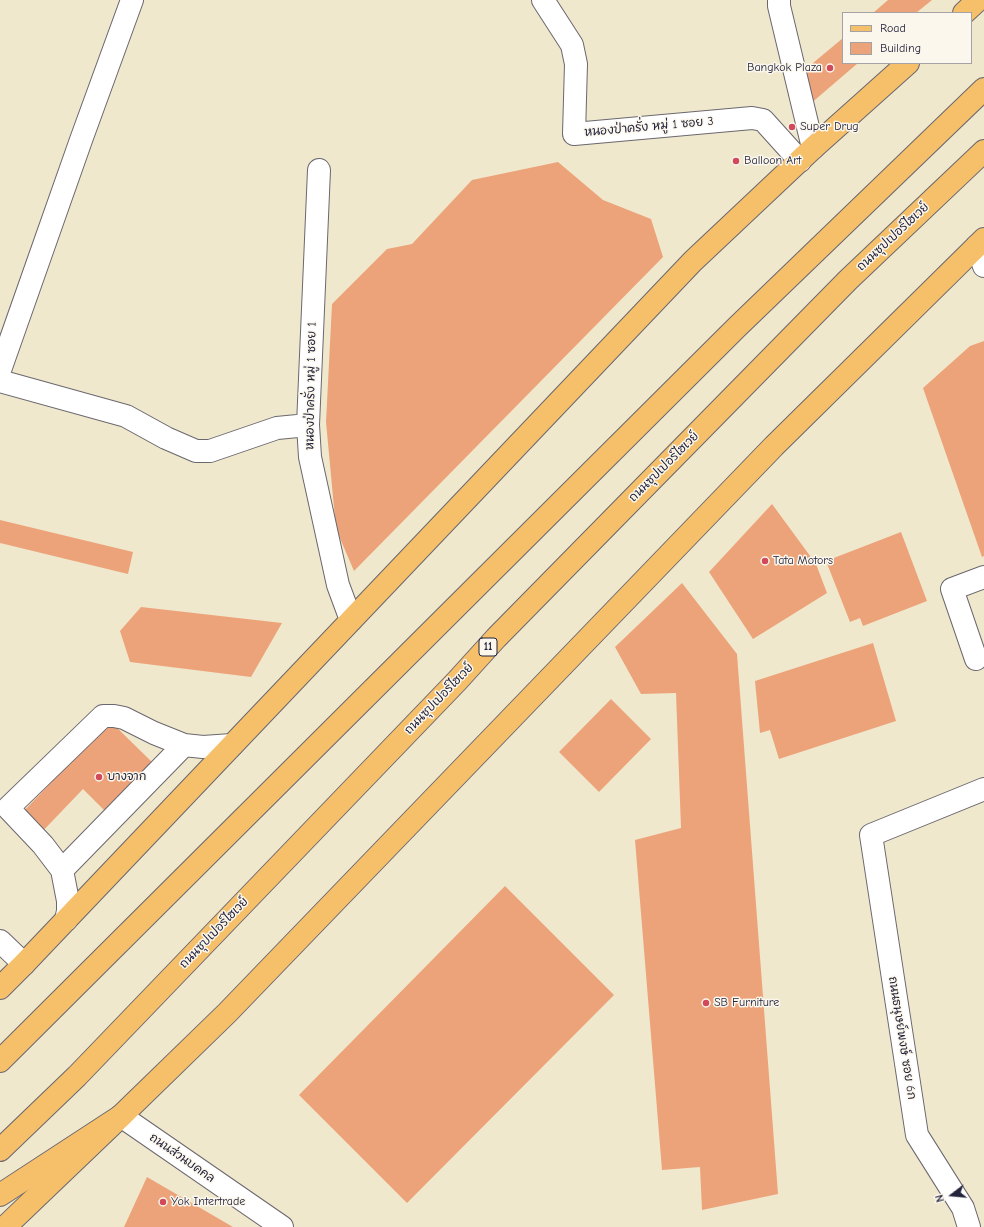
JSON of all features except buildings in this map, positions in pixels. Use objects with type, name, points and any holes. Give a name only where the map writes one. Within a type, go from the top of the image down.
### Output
[{"type":"main road","points":[[965,12],[978,0]]},
{"type":"main road","points":[[0,988],[693,261],[806,154],[907,64]]},
{"type":"main road","points":[[0,1061],[738,327],[984,89]]},
{"type":"main road","name":"ถนนซุปเปอร์ไฮเวย์","points":[[0,1150],[77,1076],[457,681],[496,638],[848,280],[984,151]]},
{"type":"main road","points":[[5,1227],[227,1013],[774,446],[982,250]]},
{"type":"main road","points":[[0,1194],[121,1116]]},
{"type":"street","points":[[0,370],[132,0]]},
{"type":"street","name":"หนองป่าครั่ง หมู่ 1 ซอย 3","points":[[543,0],[572,45],[576,64],[574,134],[752,118],[763,120],[806,154]]},
{"type":"street","points":[[779,0],[806,154]]},
{"type":"street","name":"หนองป่าครั่ง หมู่ 1 ซอย 1","points":[[319,170],[308,425],[310,457],[338,585],[351,620]]},
{"type":"street","points":[[0,381],[126,416],[166,438],[196,451],[210,452],[277,428],[308,425]]},
{"type":"street","points":[[976,659],[952,589],[984,577]]},
{"type":"street","points":[[66,920],[68,901],[62,870],[43,845],[8,808],[103,716],[124,718],[154,734],[184,745],[203,747],[232,745]]},
{"type":"street","points":[[62,870],[184,745]]},
{"type":"street","name":"ถนนธนุษย์พงษ์ ซอย 6ก","points":[[970,1227],[963,1208],[917,1135],[871,835],[984,789]]},
{"type":"street","points":[[0,941],[24,964]]},
{"type":"street","name":"ถนนส่วนบคคล","points":[[121,1116],[282,1227]]},
{"type":"place","name":"Bangkok Plaza","points":[[830,68]]},
{"type":"place","name":"Super Drug","points":[[792,127]]},
{"type":"place","name":"Balloon Art","points":[[736,161]]},
{"type":"place","name":"Tata Motors","points":[[765,561]]},
{"type":"place","name":"บางจาก","points":[[99,777]]},
{"type":"place","name":"SB Furniture","points":[[706,1003]]},
{"type":"place","name":"Yok Intertrade","points":[[163,1202]]}]
